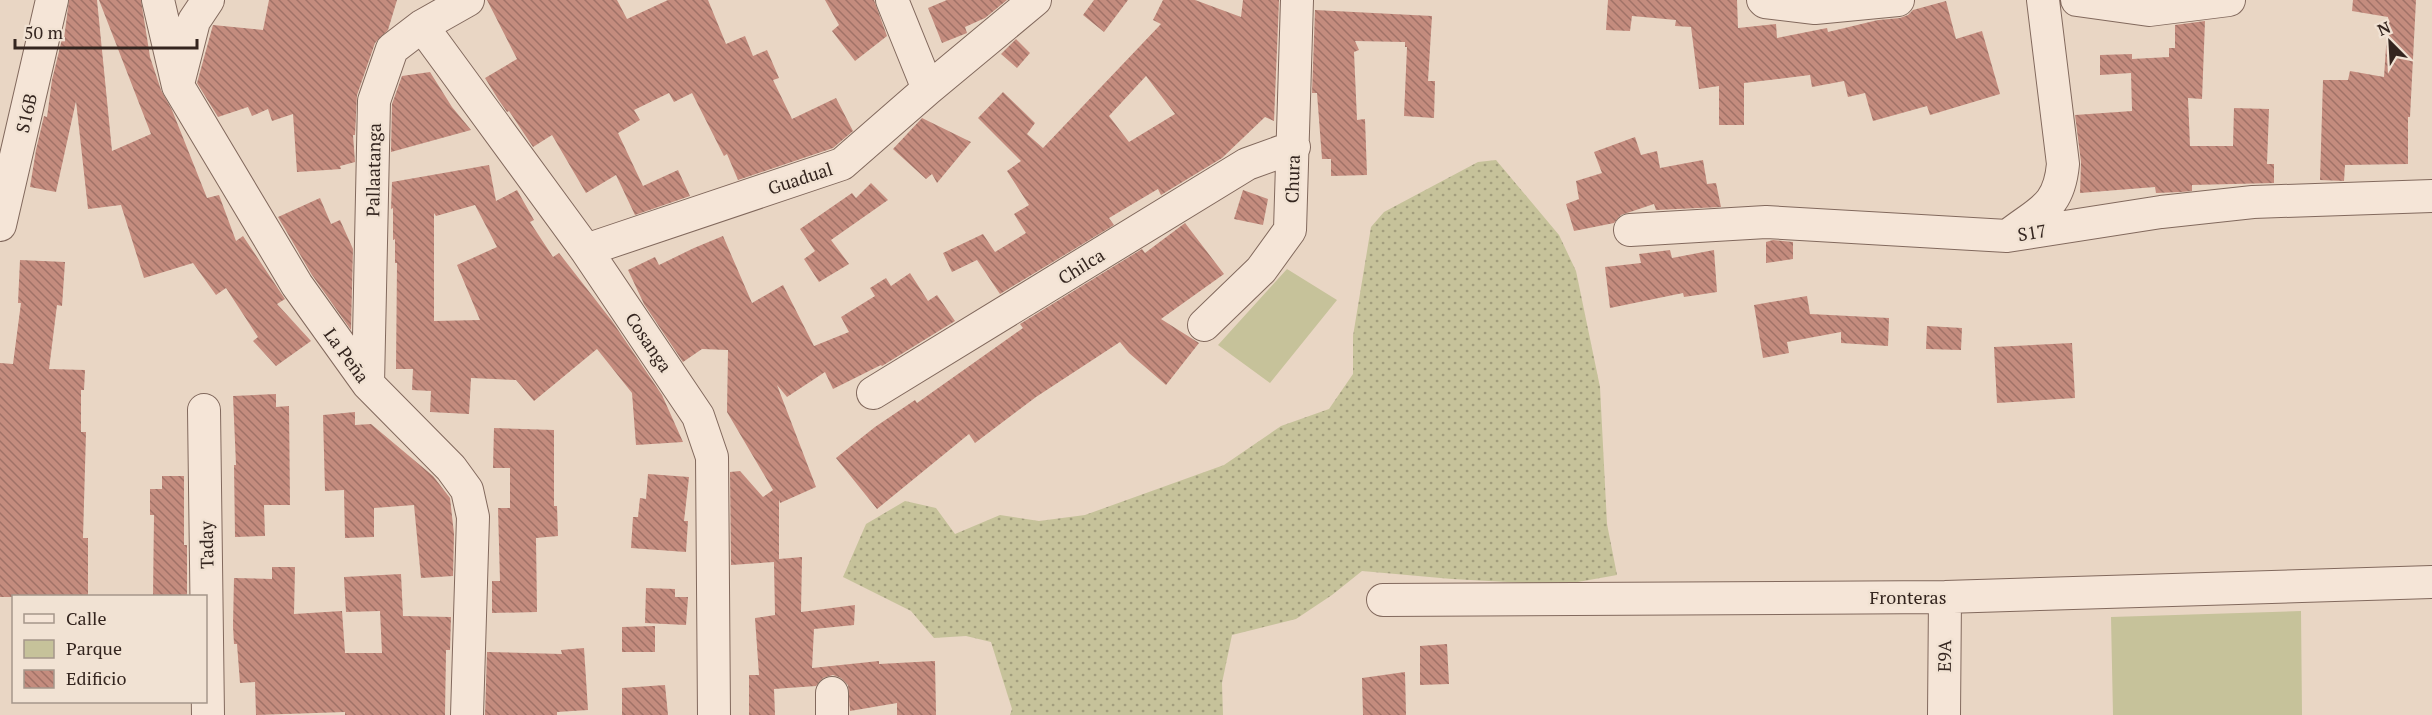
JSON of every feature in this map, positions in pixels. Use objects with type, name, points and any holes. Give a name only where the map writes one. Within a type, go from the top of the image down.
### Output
[{"type":"street","name":"S16B","points":[[0,225],[52,0]]},
{"type":"street","name":"La Peña","points":[[158,0],[178,86],[297,285],[368,384],[451,468],[467,490],[473,517],[467,715]]},
{"type":"street","points":[[178,86],[194,21],[208,0]]},
{"type":"street","name":"Pallaatanga","points":[[368,384],[374,101],[392,49],[422,26],[468,0]]},
{"type":"street","points":[[892,0],[928,89]]},
{"type":"street","name":"Guadual","points":[[586,250],[842,164],[1035,0]]},
{"type":"street","name":"Chura","points":[[1204,325],[1262,270],[1290,230],[1297,0]]},
{"type":"street","points":[[1763,0],[1815,8],[1898,0]]},
{"type":"street","points":[[2007,236],[2053,201],[2061,184],[2063,164],[2043,0]]},
{"type":"street","points":[[2077,0],[2149,10],[2229,0]]},
{"type":"street","name":"Cosanga","points":[[422,26],[586,250],[698,416],[712,458],[714,715]]},
{"type":"street","name":"Chilca","points":[[873,393],[1247,164],[1294,147]]},
{"type":"street","name":"S17","points":[[1630,230],[1766,222],[2007,236],[2162,212],[2253,202],[2432,196]]},
{"type":"street","name":"Taday","points":[[204,410],[206,595]]},
{"type":"street","name":"Fronteras","points":[[1383,600],[1945,597],[2432,582]]},
{"type":"street","name":"E9A","points":[[1944,715],[1945,597]]},
{"type":"street","name":"Taday","points":[[207,639],[208,715]]},
{"type":"green space","points":[[1496,160],[1559,235],[1576,271],[1600,387],[1607,524],[1617,575],[1561,585],[1362,571],[1296,619],[1232,635],[1222,683],[1223,715],[1010,715],[1012,709],[991,642],[966,636],[934,638],[911,611],[843,577],[866,524],[905,501],[936,508],[955,534],[1000,515],[1039,521],[1085,515],[1224,465],[1281,426],[1329,409],[1353,374],[1353,336],[1371,227],[1384,212],[1478,162]]},
{"type":"green space","points":[[1287,269],[1337,300],[1270,383],[1218,345]]},
{"type":"green space","points":[[2301,611],[2302,715],[2113,715],[2111,617]]},
{"type":"building","points":[[69,0],[97,0],[112,151],[151,134],[99,0],[141,0],[150,57],[161,90],[172,110],[207,198],[219,195],[236,241],[243,236],[285,299],[277,304],[311,341],[276,366],[253,341],[258,337],[226,288],[216,295],[193,263],[144,278],[121,205],[88,209],[76,101],[56,192],[30,187],[44,116],[47,117],[52,80],[62,39],[64,39]]},
{"type":"building","points":[[269,0],[397,0],[388,30],[375,43],[357,95],[355,135],[353,135],[355,162],[340,166],[341,169],[297,172],[293,114],[272,121],[268,109],[252,116],[248,107],[218,117],[197,83],[213,25],[263,30]]},
{"type":"building","points":[[487,0],[617,0],[627,19],[668,0],[708,0],[726,44],[745,36],[753,56],[767,50],[779,78],[773,80],[792,119],[836,98],[853,131],[833,148],[738,180],[727,154],[724,156],[692,93],[674,102],[669,93],[634,110],[640,120],[618,133],[643,186],[678,170],[690,196],[635,215],[616,175],[586,193],[552,135],[533,147],[509,111],[507,112],[498,99],[485,78],[517,59]]},
{"type":"building","points":[[825,0],[874,0],[887,36],[855,61],[832,31],[839,25]]},
{"type":"building","points":[[947,0],[1007,0],[985,18],[965,27],[967,33],[942,43],[928,8]]},
{"type":"building","points":[[1094,0],[1128,0],[1104,32],[1083,15]]},
{"type":"building","points":[[1163,0],[1195,0],[1241,17],[1243,0],[1279,0],[1274,121],[1265,117],[1222,158],[1161,195],[1158,189],[1109,218],[1114,225],[1000,294],[977,260],[952,272],[943,253],[983,234],[995,252],[1026,233],[1014,214],[1029,205],[1007,171],[1021,161],[978,118],[1003,92],[1035,123],[1027,134],[1043,148],[1161,24],[1153,20]],"holes":[[[1146,76],[1175,114],[1129,142],[1109,116]]]},
{"type":"building","points":[[1608,0],[1737,0],[1738,28],[1776,24],[1777,38],[1827,28],[1828,32],[1878,20],[1900,18],[1913,10],[1946,1],[1956,39],[1982,31],[2000,94],[1930,115],[1927,106],[1873,121],[1865,93],[1848,97],[1844,81],[1812,87],[1810,75],[1744,83],[1744,125],[1719,125],[1719,86],[1699,89],[1691,27],[1675,26],[1676,20],[1632,16],[1630,31],[1606,30]]},
{"type":"building","points":[[2353,0],[2416,0],[2410,117],[2408,117],[2408,164],[2345,165],[2344,181],[2320,180],[2323,80],[2348,80],[2350,71],[2384,77],[2388,17],[2352,11]]},
{"type":"building","points":[[1315,10],[1432,16],[1428,81],[1435,81],[1434,118],[1404,116],[1407,47],[1405,47],[1405,42],[1355,41],[1359,50],[1354,52],[1357,120],[1365,119],[1367,175],[1331,176],[1331,159],[1322,159],[1317,93],[1312,93]]},
{"type":"building","points":[[2205,21],[2202,99],[2188,98],[2190,146],[2233,146],[2234,108],[2269,109],[2267,164],[2274,164],[2274,183],[2192,185],[2192,191],[2181,192],[2156,193],[2155,187],[2080,193],[2081,162],[2075,115],[2132,111],[2131,73],[2100,75],[2100,55],[2132,54],[2132,59],[2169,57],[2169,48],[2175,48],[2175,25]]},
{"type":"building","points":[[1016,39],[1030,53],[1017,68],[1001,54]]},
{"type":"building","points":[[430,72],[452,107],[471,130],[391,152],[392,104],[402,76]]},
{"type":"building","points":[[922,118],[971,142],[937,183],[932,174],[926,179],[893,149]]},
{"type":"building","points":[[1635,137],[1641,155],[1657,151],[1660,168],[1703,160],[1707,184],[1716,183],[1721,207],[1656,210],[1654,204],[1621,215],[1614,223],[1574,231],[1566,204],[1579,199],[1576,181],[1602,173],[1594,152]]},
{"type":"building","points":[[489,165],[496,201],[517,190],[534,220],[530,222],[553,257],[559,253],[612,321],[662,395],[683,442],[636,445],[632,393],[597,349],[534,401],[516,380],[471,378],[469,414],[430,412],[431,391],[412,390],[413,369],[396,369],[397,263],[395,263],[395,239],[393,240],[393,208],[391,209],[392,182]],"holes":[[[475,205],[497,247],[457,265],[480,320],[434,321],[434,213],[436,216]]]},
{"type":"building","points":[[871,183],[888,200],[831,240],[849,264],[819,282],[804,259],[815,251],[800,229],[852,193],[856,198]]},
{"type":"building","points":[[1243,190],[1268,199],[1263,225],[1234,219]]},
{"type":"building","points":[[320,198],[331,224],[340,220],[353,249],[351,330],[312,275],[278,217]]},
{"type":"building","points":[[1185,223],[1224,274],[1161,319],[1199,343],[1166,385],[1129,353],[1120,342],[1036,397],[975,443],[969,434],[877,509],[836,458],[875,427],[915,400],[917,403],[1023,328],[1020,324],[1142,249],[1145,253]]},
{"type":"building","points":[[723,236],[752,303],[783,285],[814,346],[849,332],[841,317],[875,296],[870,288],[886,278],[891,286],[910,273],[928,301],[937,295],[955,321],[882,366],[833,389],[825,372],[787,397],[777,385],[816,487],[780,503],[779,499],[779,559],[802,557],[801,612],[855,605],[854,625],[814,629],[812,668],[879,661],[879,664],[935,661],[936,715],[897,715],[897,703],[850,711],[848,685],[841,678],[833,675],[823,678],[816,686],[774,689],[775,715],[749,715],[749,675],[759,675],[755,618],[775,615],[774,562],[731,565],[730,472],[740,471],[763,497],[773,490],[727,412],[728,350],[702,349],[683,362],[644,304],[628,270],[655,257],[659,265]]},
{"type":"building","points":[[1773,240],[1793,242],[1793,259],[1766,263],[1766,242]]},
{"type":"building","points":[[1670,250],[1672,258],[1714,250],[1717,292],[1684,297],[1683,293],[1610,308],[1605,267],[1641,263],[1639,254]]},
{"type":"building","points":[[20,260],[65,262],[62,306],[57,305],[49,369],[85,370],[84,390],[81,390],[81,432],[86,432],[83,538],[88,538],[88,595],[0,597],[0,363],[13,364],[21,303],[18,303]]},
{"type":"building","points":[[1807,296],[1810,314],[1889,318],[1888,346],[1841,343],[1841,332],[1787,342],[1789,353],[1763,358],[1754,305]]},
{"type":"building","points":[[1927,326],[1962,328],[1961,350],[1926,349]]},
{"type":"building","points":[[2072,343],[2075,398],[1997,403],[1994,347]]},
{"type":"building","points":[[276,394],[276,407],[289,406],[290,505],[264,505],[265,536],[235,537],[234,465],[236,465],[233,396]]},
{"type":"building","points":[[355,412],[355,425],[371,424],[433,476],[450,498],[454,534],[453,576],[421,578],[414,505],[374,508],[374,537],[345,538],[344,490],[325,491],[323,415]]},
{"type":"building","points":[[494,428],[554,430],[554,506],[557,506],[558,536],[536,538],[537,612],[492,613],[492,581],[500,581],[498,508],[510,508],[510,468],[493,468]]},
{"type":"building","points":[[648,474],[689,477],[684,521],[688,521],[686,552],[631,548],[633,517],[638,517],[640,498],[646,499]]},
{"type":"building","points":[[162,476],[184,476],[187,595],[153,595],[154,515],[150,515],[150,489],[162,489]]},
{"type":"building","points":[[272,567],[295,567],[294,614],[342,611],[345,653],[382,653],[380,611],[346,612],[344,577],[401,574],[403,616],[451,617],[450,650],[446,650],[445,715],[345,715],[345,712],[256,715],[255,682],[240,683],[237,644],[234,644],[234,578],[272,579]]},
{"type":"building","points":[[646,588],[675,589],[675,597],[688,597],[686,625],[645,623]]},
{"type":"building","points":[[655,626],[655,652],[622,652],[622,627]]},
{"type":"building","points":[[1447,644],[1449,684],[1420,685],[1420,646]]},
{"type":"building","points":[[584,648],[588,710],[557,712],[557,715],[485,715],[487,652],[562,654],[561,650]]},
{"type":"building","points":[[1405,672],[1406,715],[1363,715],[1362,678]]},
{"type":"building","points":[[665,685],[668,715],[622,715],[622,688]]}]
